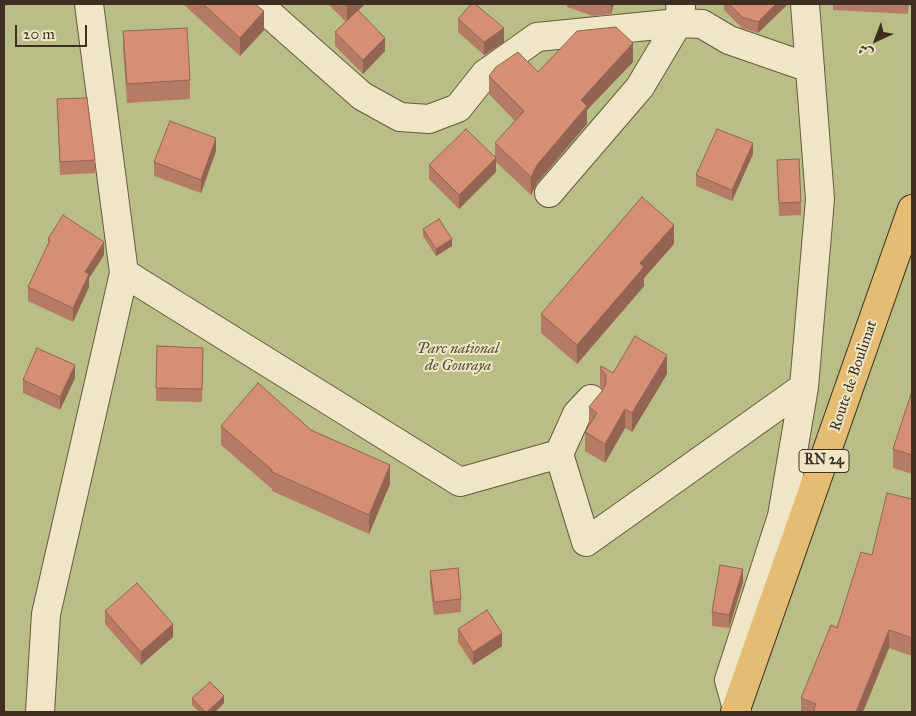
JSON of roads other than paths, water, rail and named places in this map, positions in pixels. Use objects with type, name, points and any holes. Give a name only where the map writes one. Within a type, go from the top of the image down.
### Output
[{"type":"main road","name":"Route de Boulimat","points":[[736,711],[912,209]]},
{"type":"street","points":[[40,712],[46,614],[124,274],[89,4]]},
{"type":"street","points":[[258,4],[362,96],[400,116],[429,119],[458,108],[485,74],[537,37],[679,14],[702,24],[729,40],[810,68]]},
{"type":"street","points":[[736,711],[729,680],[782,516],[804,387],[820,199],[805,4]]},
{"type":"street","points":[[549,193],[640,88],[679,14]]},
{"type":"street","points":[[124,274],[460,482],[559,454]]},
{"type":"street","points":[[591,399],[577,414],[559,454],[586,542],[804,387]]},
{"type":"park label","name":"Parc national de Gouraya","points":[[458,358]]}]
